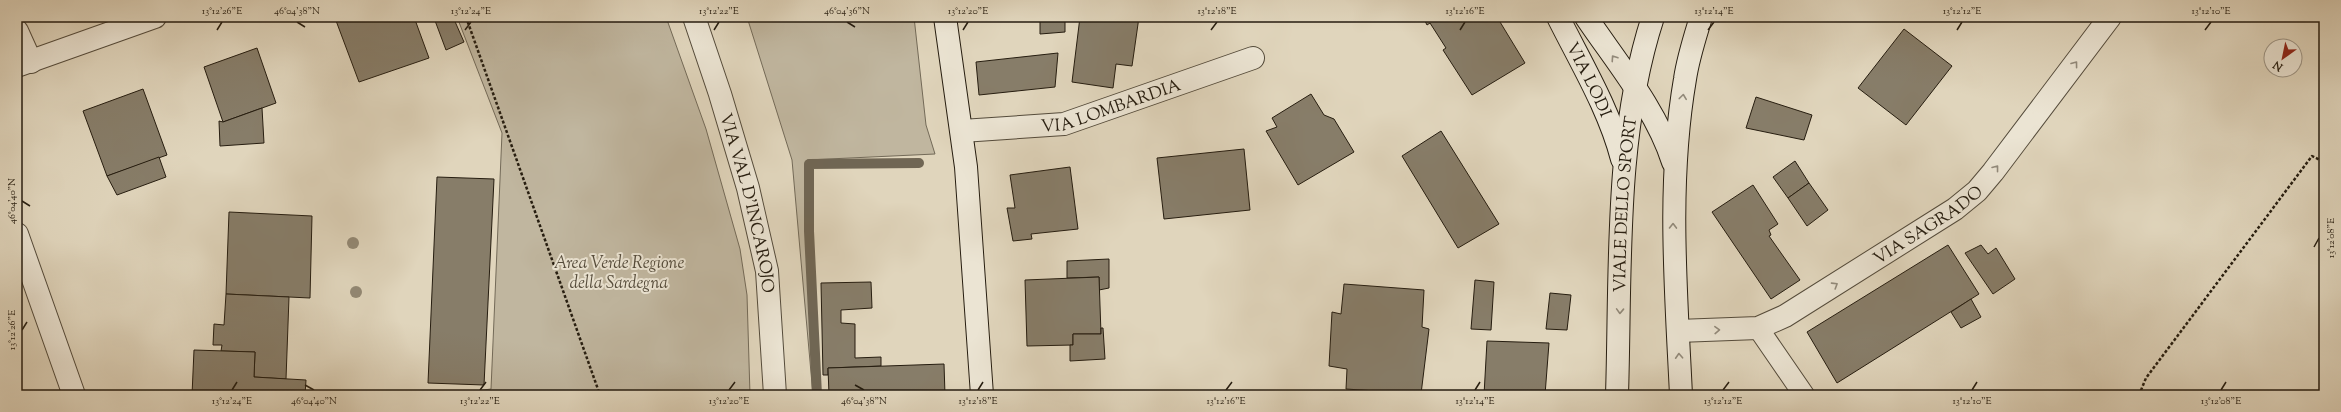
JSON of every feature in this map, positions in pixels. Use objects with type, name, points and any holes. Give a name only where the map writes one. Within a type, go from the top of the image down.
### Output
[{"type":"street","points":[[17,31],[24,64],[155,17]]},
{"type":"street","name":"VIA VAL D'INCAROJO","points":[[694,17],[720,94],[748,188],[767,271],[775,395]]},
{"type":"street","points":[[945,17],[962,131],[982,395]]},
{"type":"street","name":"VIA LODI","points":[[1558,17],[1607,114],[1616,137],[1624,167]]},
{"type":"street","name":"VIA LODI","points":[[1586,17],[1655,119],[1667,144],[1675,167]]},
{"type":"street","name":"VIALE DELLO SPORT","points":[[1617,395],[1624,167],[1636,91],[1653,17]]},
{"type":"street","points":[[1681,395],[1673,233],[1675,167],[1685,78],[1701,17]]},
{"type":"street","name":"VIA SAGRADO","points":[[1678,331],[1758,328],[1798,308],[1955,209],[1977,191],[1993,172],[2110,17]]},
{"type":"street","name":"VIA LOMBARDIA","points":[[962,131],[1064,124],[1253,58]]},
{"type":"street","points":[[17,234],[74,395]]},
{"type":"lane","points":[[1758,328],[1804,395]]},
{"type":"path","points":[[466,17],[600,395]]},
{"type":"path","points":[[2139,395],[2146,378],[2312,156],[2324,162]]},
{"type":"green space","name":"Area Verde Regione della Sardegna","points":[[457,17],[666,17],[706,129],[740,249],[747,295],[750,395],[446,395],[491,389],[502,133]]},
{"type":"green space","points":[[747,17],[914,17],[926,125],[935,154],[807,160],[817,395],[813,395],[792,160]]},
{"type":"building","points":[[414,17],[429,58],[359,82],[335,18]]},
{"type":"building","points":[[453,17],[464,42],[446,50],[434,18]]},
{"type":"building","points":[[1040,17],[1065,17],[1065,32],[1040,34]]},
{"type":"building","points":[[1080,17],[1139,17],[1132,66],[1116,64],[1113,88],[1072,82]]},
{"type":"building","points":[[1423,17],[1491,17],[1492,19],[1497,17],[1525,63],[1472,95],[1443,50],[1446,48],[1430,23],[1427,25]]},
{"type":"building","points":[[1904,29],[1952,66],[1906,125],[1858,88]]},
{"type":"building","points":[[257,48],[276,103],[223,122],[204,67]]},
{"type":"building","points":[[1058,53],[1055,87],[979,95],[976,62]]},
{"type":"building","points":[[143,89],[167,155],[107,176],[83,111]]},
{"type":"building","points":[[1311,94],[1324,115],[1334,119],[1354,152],[1298,185],[1266,131],[1277,127],[1272,118]]},
{"type":"building","points":[[1756,97],[1812,115],[1804,140],[1746,128]]},
{"type":"building","points":[[262,108],[264,143],[220,146],[219,121],[223,122]]},
{"type":"building","points":[[1441,131],[1499,224],[1458,248],[1402,156]]},
{"type":"building","points":[[1244,149],[1250,210],[1164,219],[1157,158]]},
{"type":"building","points":[[159,157],[166,177],[117,195],[107,176]]},
{"type":"building","points":[[1795,161],[1809,183],[1788,198],[1773,177]]},
{"type":"building","points":[[1070,167],[1078,229],[1031,234],[1032,239],[1013,241],[1007,208],[1015,208],[1010,175]]},
{"type":"building","points":[[437,177],[494,179],[484,385],[428,383]]},
{"type":"building","points":[[1809,183],[1828,210],[1807,226],[1788,198]]},
{"type":"building","points":[[1753,185],[1778,224],[1769,230],[1771,235],[1769,236],[1800,280],[1771,299],[1712,212]]},
{"type":"building","points":[[229,212],[312,216],[310,298],[226,294]]},
{"type":"building","points":[[1948,245],[1979,294],[1837,383],[1807,332]]},
{"type":"building","points":[[1981,245],[1988,254],[1996,248],[2015,279],[1993,294],[1965,253]]},
{"type":"building","points":[[1109,259],[1109,288],[1099,290],[1099,277],[1067,278],[1067,261]]},
{"type":"building","points":[[1099,277],[1101,334],[1073,334],[1073,345],[1027,346],[1025,280]]},
{"type":"building","points":[[1475,280],[1494,282],[1491,330],[1471,329]]},
{"type":"building","points":[[871,282],[872,308],[841,310],[841,323],[855,324],[855,358],[881,357],[881,366],[828,368],[828,375],[823,375],[821,283]]},
{"type":"building","points":[[1344,284],[1424,290],[1422,327],[1429,329],[1421,394],[1346,389],[1347,369],[1329,366],[1332,312],[1341,314]]},
{"type":"building","points":[[1550,293],[1571,295],[1567,330],[1546,329]]},
{"type":"building","points":[[226,294],[289,297],[286,379],[254,377],[255,352],[221,351],[222,345],[213,345],[214,324],[224,325]]},
{"type":"building","points":[[1971,299],[1981,317],[1961,328],[1951,312]]},
{"type":"building","points":[[1101,328],[1103,328],[1105,359],[1070,361],[1070,345],[1073,345],[1073,334],[1101,334]]},
{"type":"building","points":[[1487,341],[1549,343],[1545,395],[1484,395]]},
{"type":"building","points":[[194,350],[255,352],[254,377],[306,380],[305,395],[192,395]]},
{"type":"building","points":[[944,364],[945,395],[829,395],[828,368]]},
{"type":"waterway","points":[[817,395],[809,231],[809,164],[919,163]]}]
